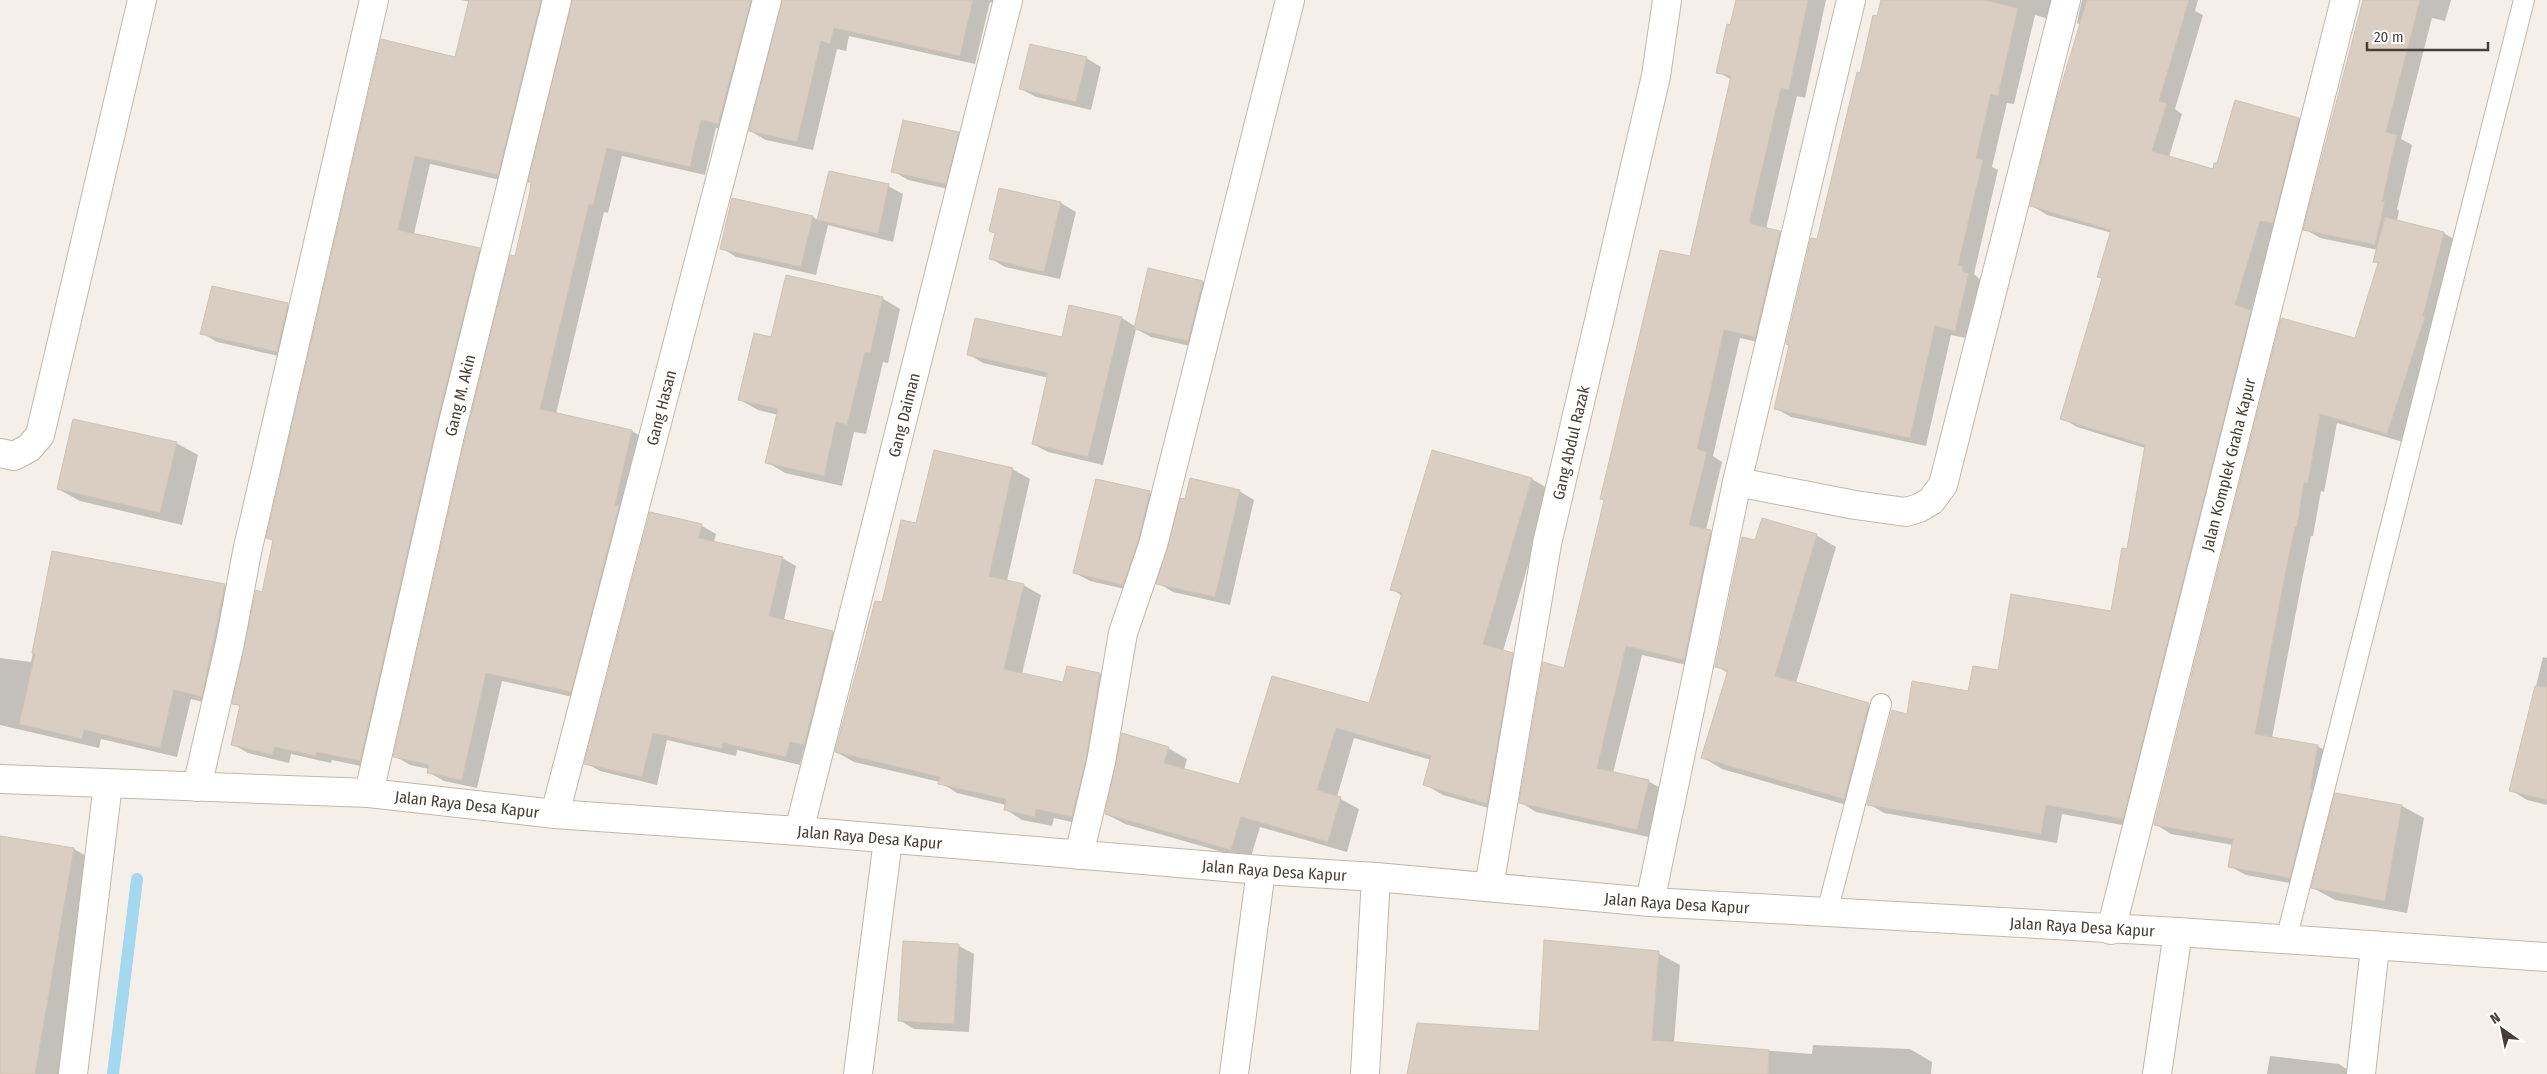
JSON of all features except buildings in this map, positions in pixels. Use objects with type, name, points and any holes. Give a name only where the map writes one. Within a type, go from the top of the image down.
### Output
[{"type":"street","points":[[0,453],[14,456],[29,448],[40,436],[142,0]]},
{"type":"street","points":[[197,787],[230,643],[247,552],[374,0]]},
{"type":"street","name":"Gang M. Akin","points":[[369,793],[450,435],[557,0]]},
{"type":"street","name":"Gang Hasan","points":[[555,814],[767,0]]},
{"type":"street","name":"Gang Daiman","points":[[799,831],[1008,0]]},
{"type":"street","points":[[1079,855],[1101,762],[1123,633],[1153,545],[1290,0]]},
{"type":"street","name":"Gang Abdul Razak","points":[[1489,887],[1547,544],[1656,76],[1667,0]]},
{"type":"street","points":[[1650,902],[1737,482],[1851,0]]},
{"type":"street","points":[[1737,482],[1855,505],[1906,512],[1919,508],[1938,494],[1946,475],[2066,0]]},
{"type":"street","name":"Jalan Komplek Graha Kapur","points":[[2111,930],[2345,0]]},
{"type":"street","name":"Jalan Raya Desa Kapur","points":[[0,779],[369,793],[555,814],[799,831],[1261,870],[1376,877],[1650,902],[2111,930],[2178,932],[2375,947],[2547,957]]},
{"type":"street","points":[[73,1074],[108,784]]},
{"type":"street","points":[[858,1074],[888,840]]},
{"type":"street","points":[[1234,1074],[1261,870]]},
{"type":"street","points":[[1365,1074],[1376,877]]},
{"type":"street","points":[[2157,1074],[2178,932]]},
{"type":"street","points":[[2361,1074],[2375,947]]},
{"type":"lane","points":[[2286,940],[2524,0]]},
{"type":"lane","points":[[1827,912],[1881,704]]},
{"type":"waterway","points":[[113,1074],[137,879]]}]
